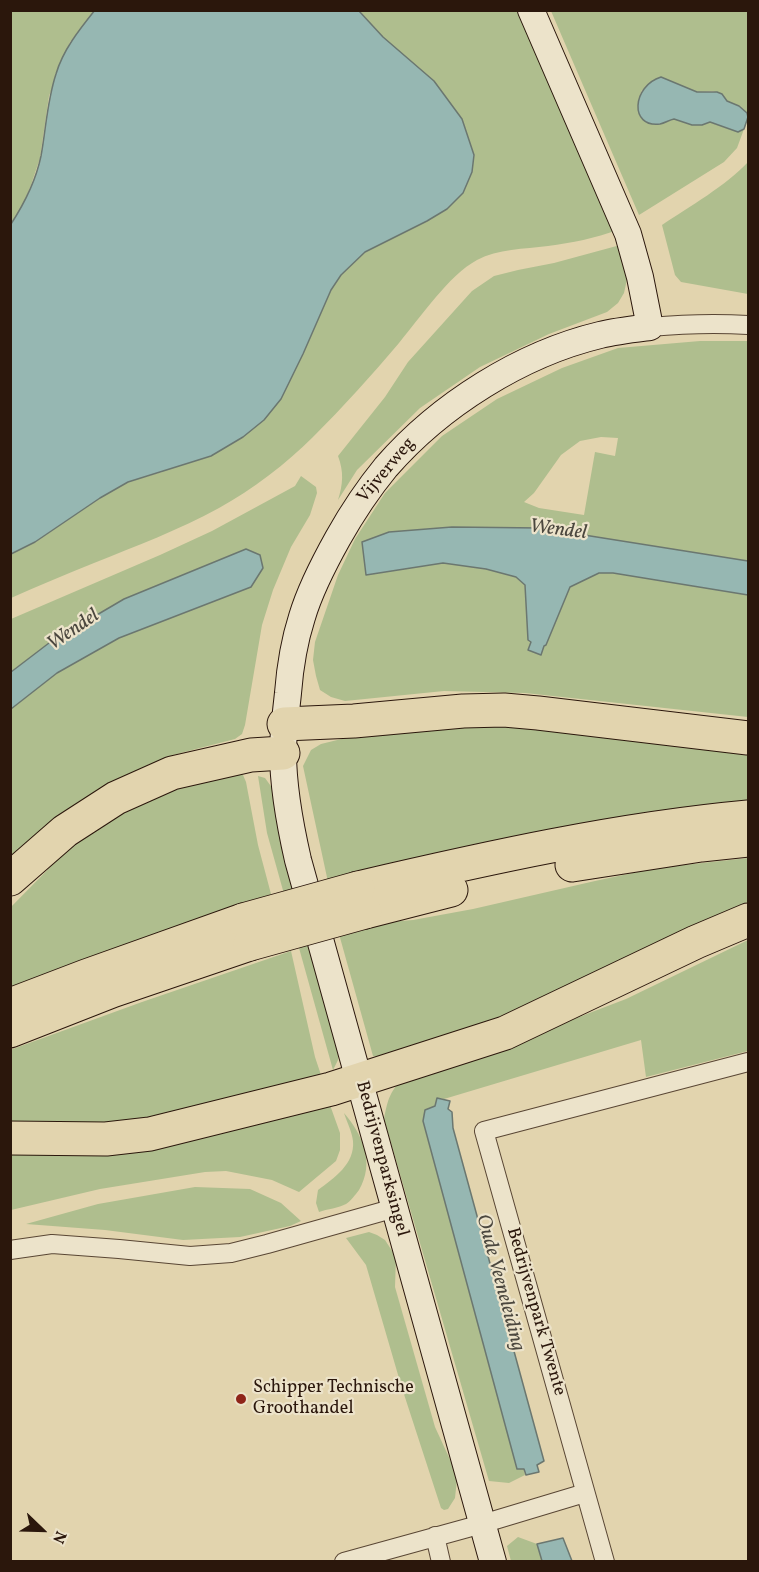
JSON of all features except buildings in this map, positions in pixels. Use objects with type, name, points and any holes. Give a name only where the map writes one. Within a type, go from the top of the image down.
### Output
[{"type":"highway","points":[[10,879],[65,831],[116,798],[172,773],[251,755],[284,739],[354,722],[463,711],[504,710],[748,738]]},
{"type":"highway","points":[[10,1005],[86,976],[362,900],[491,857],[647,829],[748,817]]},
{"type":"highway","points":[[362,900],[427,895],[594,861],[748,840]]},
{"type":"highway","points":[[10,1138],[106,1139],[150,1134],[359,1080],[505,1033],[748,920]]},
{"type":"highway","points":[[10,1031],[112,991],[247,932]]},
{"type":"main road","points":[[531,10],[628,234],[650,327]]},
{"type":"main road","name":"Vijverweg","points":[[284,739],[294,646],[302,616],[332,549],[367,492],[387,467],[437,418],[489,381],[528,361],[565,346],[601,335],[650,327]]},
{"type":"main road","name":"Bedrijvenparksingel","points":[[284,739],[286,792],[292,835],[493,1562]]},
{"type":"street","name":"Vijverweg","points":[[650,327],[718,323],[748,325]]},
{"type":"street","name":"Bedrijvenpark Twente","points":[[605,1562],[484,1131],[748,1062]]},
{"type":"street","points":[[10,1250],[52,1244],[190,1256],[231,1252],[394,1208]]},
{"type":"street","points":[[344,1562],[585,1493]]},
{"type":"street","points":[[435,1536],[441,1562]]},
{"type":"green space","points":[[10,11],[95,11],[70,42],[49,96],[40,158],[21,210],[11,224]]},
{"type":"green space","points":[[359,11],[522,11],[618,230],[575,242],[502,252],[477,260],[446,286],[399,343],[324,426],[292,457],[269,475],[231,501],[188,523],[11,598],[11,554],[35,542],[128,482],[162,472],[303,354],[331,290],[341,275],[365,252],[447,209],[463,193],[474,155],[470,146],[383,37]]},
{"type":"green space","points":[[551,11],[748,11],[748,115],[727,101],[722,94],[713,91],[697,92],[687,88],[642,90],[639,102],[642,119],[652,124],[674,119],[702,125],[709,122],[738,132],[744,129],[737,148],[724,162],[639,215]]},
{"type":"green space","points":[[748,162],[748,294],[681,282],[675,275],[662,225],[719,187]]},
{"type":"green space","points":[[624,244],[629,270],[624,293],[618,303],[607,312],[549,334],[480,367],[420,408],[357,470],[338,500],[342,478],[338,456],[385,397],[408,362],[472,291],[494,276]]},
{"type":"green space","points":[[700,341],[748,341],[748,561],[540,528],[366,575],[443,563],[486,569],[516,577],[525,585],[531,642],[540,655],[570,587],[599,573],[613,573],[748,595],[748,717],[525,693],[444,691],[345,701],[331,697],[320,690],[313,660],[315,642],[338,575],[355,539],[385,493],[442,436],[497,399],[562,368],[618,348]],"holes":[[[601,437],[618,438],[615,456],[595,452],[584,515],[539,508],[524,502],[534,493],[561,455],[580,441]]]},
{"type":"green space","points":[[301,476],[316,487],[317,493],[310,515],[291,547],[273,590],[262,625],[242,734],[235,739],[173,755],[111,786],[11,868],[11,709],[57,673],[119,638],[251,587],[124,599],[49,643],[11,672],[11,619],[212,531],[295,486]]},
{"type":"green space","points":[[487,721],[748,749],[748,807],[328,882],[303,766],[311,750],[321,744],[374,731]]},
{"type":"green space","points":[[232,772],[243,775],[246,782],[258,845],[271,894],[252,904],[11,987],[10,908],[72,845],[125,810],[183,781]]},
{"type":"green space","points":[[258,776],[265,778],[273,789],[339,1053],[333,1070],[267,833]]},
{"type":"green space","points":[[748,858],[748,902],[500,1019],[389,1058],[373,1056],[339,934],[376,923],[413,920],[473,909],[656,868]]},
{"type":"green space","points":[[748,940],[748,1051],[646,1077],[641,1040],[444,1099],[437,1098],[435,1106],[423,1121],[517,1469],[524,1469],[525,1475],[509,1483],[489,1481],[384,1119],[390,1095],[406,1075],[545,1030],[626,999]]},
{"type":"green space","points":[[291,951],[315,1057],[322,1078],[185,1119],[11,1130],[10,1050]]},
{"type":"green space","points":[[330,1105],[340,1133],[340,1150],[336,1161],[299,1192],[272,1180],[226,1171],[205,1172],[100,1189],[11,1210],[11,1145]]},
{"type":"green space","points":[[344,1113],[357,1131],[365,1150],[364,1180],[348,1203],[319,1212],[316,1203],[318,1190],[342,1170],[351,1157],[353,1141]]},
{"type":"green space","points":[[195,1187],[250,1189],[281,1203],[301,1221],[290,1226],[240,1237],[183,1240],[105,1230],[26,1224],[98,1204]]},
{"type":"green space","points":[[369,1232],[385,1240],[396,1257],[395,1287],[435,1427],[457,1479],[455,1498],[448,1509],[441,1508],[401,1385],[366,1265],[346,1238]]},
{"type":"green space","points":[[518,1537],[537,1544],[542,1561],[511,1561],[507,1546]]},
{"type":"water","points":[[95,10],[359,11],[383,37],[434,81],[462,119],[474,155],[472,172],[463,193],[447,209],[365,252],[341,275],[331,290],[281,399],[264,420],[243,437],[211,456],[128,482],[35,542],[11,554],[11,224],[29,192],[39,165],[53,84],[59,65],[72,40]]},
{"type":"water","points":[[661,77],[697,92],[722,94],[727,101],[739,106],[747,113],[744,129],[738,132],[710,122],[692,125],[674,119],[660,124],[643,120],[639,113],[640,97],[651,82]]},
{"type":"water","name":"Wendel","points":[[452,527],[540,528],[748,561],[748,595],[613,573],[599,573],[570,587],[541,655],[528,650],[531,642],[528,640],[525,585],[516,577],[486,569],[443,563],[366,575],[362,542],[389,532]]},
{"type":"water","name":"Wendel","points":[[246,549],[260,555],[263,568],[251,587],[119,638],[57,673],[11,709],[11,672],[49,643],[124,599]]},
{"type":"water","points":[[437,1098],[450,1101],[448,1109],[452,1112],[453,1128],[544,1461],[537,1465],[539,1472],[526,1475],[524,1469],[517,1469],[423,1121],[425,1110],[435,1106]]},
{"type":"water","points":[[563,1538],[572,1561],[542,1561],[537,1544]]},
{"type":"place","name":"Schipper Technische Groothandel","points":[[241,1399]]},
{"type":"water label","name":"Oude Veeneleiding","points":[[499,1283]]}]
